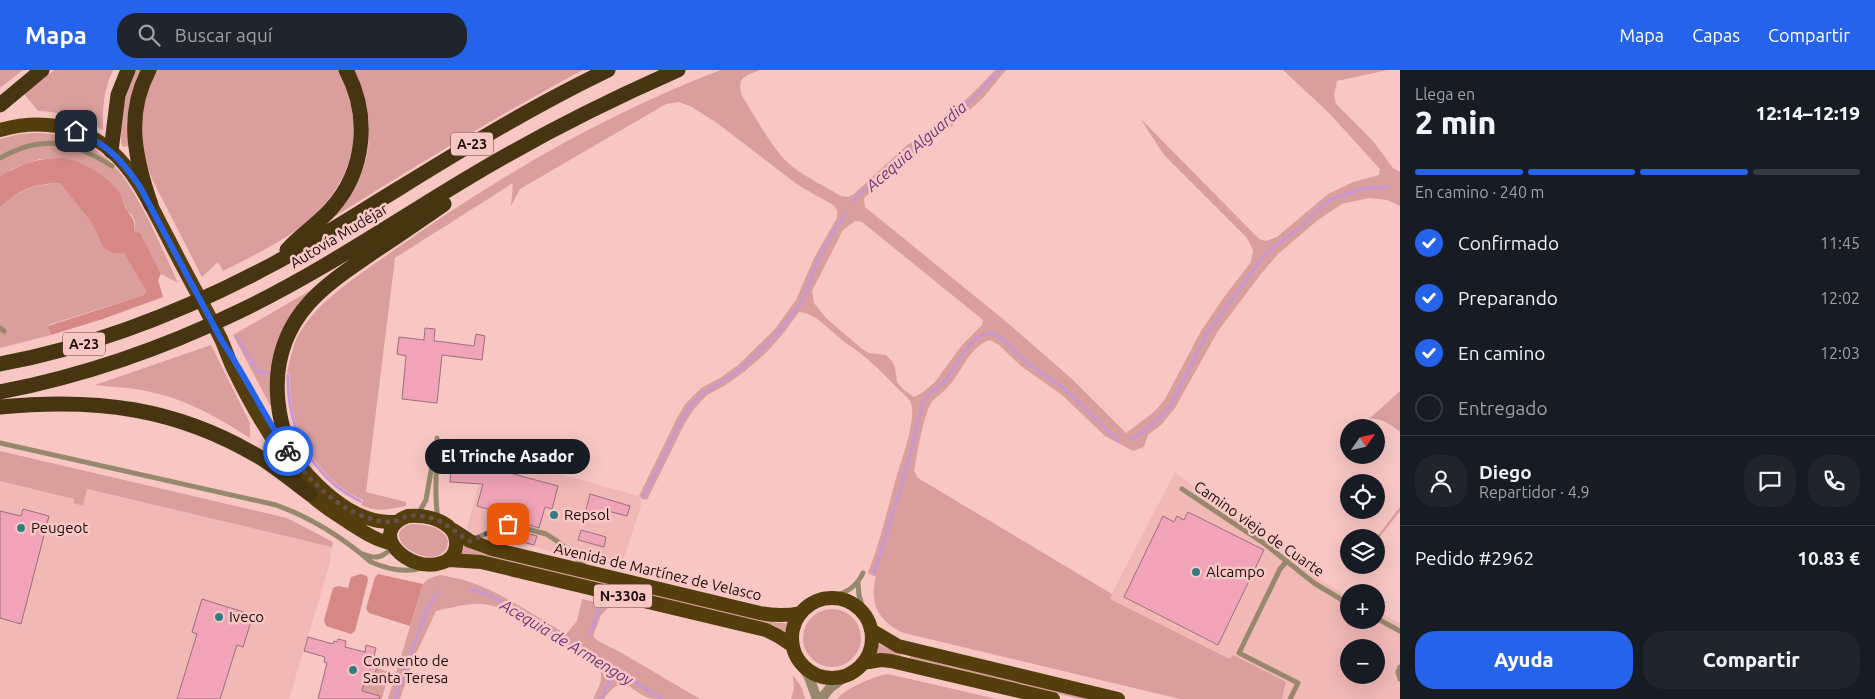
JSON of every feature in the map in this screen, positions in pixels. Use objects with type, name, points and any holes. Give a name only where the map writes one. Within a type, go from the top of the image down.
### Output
[{"type":"highway","points":[[0,105],[42,70]]},
{"type":"highway","points":[[111,158],[118,95],[128,70]]},
{"type":"highway","points":[[149,70],[138,96],[134,112],[134,129],[138,164],[151,205]]},
{"type":"highway","points":[[276,262],[296,240],[332,208],[350,182],[356,166],[361,142],[362,118],[354,86],[346,70]]},
{"type":"highway","name":"Autovía Mudéjar","points":[[0,364],[84,343],[162,316],[227,287],[276,262],[509,122],[608,70]]},
{"type":"highway","name":"Autovía Mudéjar","points":[[0,392],[96,368],[183,336],[240,311],[338,257],[467,179],[592,110],[678,70]]},
{"type":"highway","points":[[0,130],[33,124],[64,127],[92,138],[134,178],[151,205],[222,341],[232,366],[258,416],[278,449],[302,480],[310,494]]},
{"type":"highway","points":[[292,456],[280,420],[277,378],[284,348],[296,320],[310,302],[328,285],[461,193],[467,179]]},
{"type":"highway","points":[[222,341],[237,363],[268,420],[292,456],[318,485],[352,510],[373,520],[397,522],[391,533],[392,545],[398,554],[421,565],[429,565]]},
{"type":"highway","points":[[0,408],[50,403],[91,404],[140,411],[205,430],[244,448],[262,459],[355,527],[392,545]]},
{"type":"highway","name":"N-330a","points":[[397,522],[408,516],[416,516],[438,520],[452,530]]},
{"type":"highway","points":[[448,560],[455,552],[457,546],[452,530]]},
{"type":"highway","name":"Avenida de Martínez de Velasco","points":[[452,530],[470,541],[492,549],[591,573],[774,616],[801,613]]},
{"type":"highway","name":"N-330a","points":[[429,565],[444,563],[448,560]]},
{"type":"highway","name":"Avenida de Martínez de Velasco","points":[[448,560],[481,562],[761,629],[773,633],[793,646]]},
{"type":"highway","points":[[801,613],[794,625],[793,646],[799,660],[810,672],[824,677],[847,675],[863,663],[870,651],[871,630],[860,610],[847,601],[832,598]]},
{"type":"highway","name":"N-330a","points":[[801,613],[818,601],[832,598]]},
{"type":"highway","points":[[871,630],[893,645],[907,649],[1118,699]]},
{"type":"highway","points":[[863,663],[891,661],[1053,699]]},
{"type":"street","points":[[799,660],[809,677],[817,699]]},
{"type":"street","points":[[821,699],[830,688],[847,675]]},
{"type":"lane","points":[[0,158],[29,146],[61,144],[111,158]]},
{"type":"lane","points":[[416,516],[426,500],[437,438],[438,462],[435,503],[438,520]]},
{"type":"lane","points":[[0,442],[276,505],[318,524],[371,562],[388,568],[412,570],[429,565]]},
{"type":"lane","name":"Camino viejo de Cuarte","points":[[1182,489],[1265,544],[1314,583],[1340,599]]},
{"type":"lane","points":[[470,541],[508,524],[546,534],[560,543],[591,573]]},
{"type":"lane","points":[[358,551],[370,557],[380,557],[392,545]]},
{"type":"lane","points":[[1286,562],[1280,569],[1239,653],[1298,684],[1290,699]]},
{"type":"lane","points":[[832,598],[858,583],[863,573]]},
{"type":"lane","points":[[858,583],[860,601],[865,616]]},
{"type":"lane","points":[[1385,623],[1400,631]]},
{"type":"lane","points":[[1400,667],[1398,672],[1400,679]]},
{"type":"shaded area","points":[[0,70],[23,70],[0,88]]},
{"type":"shaded area","points":[[54,70],[113,70],[104,99],[103,130],[72,116],[38,111],[24,94]]},
{"type":"shaded area","points":[[133,70],[142,70],[129,116],[129,146],[123,147],[119,111]]},
{"type":"shaded area","points":[[155,70],[339,70],[349,95],[353,119],[353,142],[348,164],[339,185],[325,204],[286,237],[223,271],[218,262],[202,277],[153,181],[141,147],[138,128],[140,111]]},
{"type":"shaded area","points":[[354,70],[583,70],[488,123],[334,217],[356,185],[367,157],[369,127],[367,112],[360,84]]},
{"type":"shaded area","points":[[721,70],[760,70],[743,78],[740,90],[773,146],[785,160],[812,180],[841,196],[848,197],[854,194],[907,145],[933,130],[995,70],[1006,70],[983,98],[951,127],[873,188],[864,199],[865,207],[1003,319],[1072,379],[1126,433],[1154,412],[1165,399],[1201,331],[1251,262],[1253,250],[1247,238],[1164,155],[1140,118],[1259,239],[1266,241],[1277,237],[1328,194],[1353,182],[1379,175],[1380,169],[1329,113],[1283,70],[1388,70],[1337,81],[1334,95],[1336,104],[1373,141],[1393,168],[1400,172],[1400,206],[1387,200],[1369,198],[1342,204],[1318,220],[1278,254],[1218,331],[1175,408],[1161,425],[1148,435],[1144,447],[1133,451],[1105,436],[1062,395],[1021,366],[999,345],[990,340],[976,348],[952,382],[930,404],[922,431],[914,471],[918,478],[1112,594],[1110,599],[1230,659],[1233,655],[1286,682],[1282,699],[1180,699],[904,633],[888,624],[882,618],[875,604],[874,586],[876,577],[868,573],[907,443],[912,418],[910,401],[860,353],[813,316],[806,313],[799,312],[765,354],[744,372],[707,395],[694,409],[685,423],[647,500],[639,496],[686,403],[701,388],[720,378],[738,365],[775,329],[796,300],[814,258],[837,218],[837,210],[833,205],[798,185],[717,123],[692,107],[679,102],[666,104],[520,189],[511,206],[513,183],[395,258],[366,492],[406,502],[406,506],[384,510],[361,505],[363,500],[345,490],[330,478],[317,464],[299,431],[291,394],[290,374],[287,372],[298,336],[312,315],[342,287],[466,201],[590,129],[633,107]],"holes":[[[855,221],[862,222],[983,320],[982,325],[962,345],[935,382],[914,397],[897,382],[895,367],[886,355],[869,353],[862,349],[826,318],[814,303],[812,291],[843,230]]]},
{"type":"shaded area","points":[[34,133],[53,134],[81,142],[97,151],[116,168],[137,198],[178,283],[161,274],[152,257],[134,232],[135,222],[118,191],[108,181],[78,162],[66,158],[40,159],[14,168],[0,177],[0,139]]},
{"type":"shaded area","points":[[66,158],[81,163],[95,171],[119,192],[133,220],[134,232],[140,233],[161,274],[158,280],[163,297],[103,319],[51,335],[48,326],[144,295],[146,291],[124,253],[112,253],[103,247],[91,222],[60,183],[34,186],[13,196],[0,208],[0,177],[2,175],[32,162]]},
{"type":"shaded area","points":[[60,183],[91,222],[103,247],[112,253],[124,252],[146,291],[144,295],[48,325],[51,335],[0,348],[0,208],[13,196],[27,189]]},
{"type":"shaded area","points":[[313,289],[297,309],[274,404],[270,405],[233,335]]},
{"type":"shaded area","points":[[211,345],[250,423],[250,438],[198,408],[171,397],[135,389],[95,385]]},
{"type":"shaded area","points":[[1400,391],[1400,432],[1385,422],[1385,419],[1369,419]]},
{"type":"shaded area","points":[[0,451],[287,518],[333,542],[332,547],[87,489],[83,506],[74,503],[74,499],[0,481]]},
{"type":"shaded area","name":"Repsol","points":[[484,453],[639,496],[642,502],[621,567],[499,539],[492,542],[468,531],[467,527],[479,484]]},
{"type":"shaded area","points":[[1175,472],[1319,579],[1340,592],[1340,629],[1385,629],[1385,616],[1400,623],[1400,699],[1282,699],[1286,687],[1232,656],[1231,659],[1109,599]]},
{"type":"shaded area","points":[[0,481],[75,499],[82,505],[86,489],[332,547],[330,563],[289,699],[0,699]]},
{"type":"shaded area","points":[[1400,507],[1400,511],[1385,530],[1383,529]]},
{"type":"shaded area","points":[[410,524],[427,525],[442,532],[448,541],[444,552],[436,556],[425,556],[405,546],[400,539],[401,531]]},
{"type":"shaded area","points":[[462,545],[481,553],[776,623],[787,623],[785,632],[773,625],[480,555],[459,555]]},
{"type":"shaded area","points":[[361,574],[367,576],[368,580],[355,631],[351,634],[326,626],[324,620],[333,588],[338,586],[348,588],[351,577]]},
{"type":"shaded area","points":[[378,574],[423,584],[410,626],[369,613],[366,609],[375,577]]},
{"type":"shaded area","points":[[440,575],[467,581],[493,591],[566,634],[577,621],[582,599],[610,606],[601,615],[593,636],[598,641],[700,699],[653,699],[645,697],[623,684],[617,685],[604,699],[593,699],[601,681],[600,670],[577,653],[525,621],[493,606],[477,604],[436,611],[414,658],[400,699],[388,699],[423,584],[428,579]]},
{"type":"shaded area","points":[[832,609],[848,614],[856,622],[861,638],[856,654],[848,662],[832,667],[816,662],[808,654],[803,638],[808,622],[816,614]]},
{"type":"shaded area","points":[[878,644],[901,654],[901,656],[875,654]]},
{"type":"shaded area","points":[[910,656],[1091,699],[1080,699],[910,658]]},
{"type":"shaded area","points":[[377,668],[389,672],[382,699],[364,699],[362,691],[367,673],[375,675]]},
{"type":"shaded area","points":[[888,674],[997,699],[837,699],[861,683]]},
{"type":"shaded area","points":[[793,675],[802,688],[805,699],[791,699],[794,689]]},
{"type":"building","points":[[425,328],[435,329],[434,341],[474,346],[476,334],[485,336],[482,360],[442,355],[437,403],[402,399],[406,356],[397,354],[399,337],[424,340]]},
{"type":"building","points":[[452,448],[481,450],[480,465],[558,486],[552,509],[545,507],[539,528],[512,520],[513,516],[477,506],[483,484],[450,482]]},
{"type":"building","points":[[590,494],[630,506],[627,516],[608,511],[607,515],[586,510]]},
{"type":"building","points":[[23,509],[49,516],[21,624],[0,618],[0,511],[21,516]]},
{"type":"building","points":[[1188,512],[1264,550],[1218,645],[1124,597],[1163,516],[1174,522],[1177,516],[1184,520]]},
{"type":"building","points":[[509,529],[537,536],[534,545],[507,538]]},
{"type":"building","points":[[581,530],[606,537],[604,547],[578,540]]},
{"type":"building","points":[[202,599],[253,615],[243,647],[237,645],[220,699],[177,699],[197,634],[192,632]]},
{"type":"building","name":"Convento de Santa Teresa","points":[[308,637],[333,644],[338,639],[346,641],[345,647],[365,652],[366,645],[376,648],[374,656],[379,657],[375,675],[367,673],[362,691],[380,696],[379,699],[318,699],[327,663],[324,662],[325,657],[304,651]]},
{"type":"waterway","name":"Acequia Alguardia","points":[[853,201],[900,157],[948,122],[978,94],[999,70]]},
{"type":"waterway","points":[[1130,439],[1139,435],[1159,419],[1171,405],[1204,338],[1263,257],[1296,231],[1323,205],[1335,198],[1366,188],[1389,187]]},
{"type":"waterway","name":"Acequia Alguardia","points":[[643,498],[690,406],[704,392],[741,369],[779,332],[801,303],[818,260],[847,212]]},
{"type":"waterway","points":[[874,574],[909,460],[923,402],[943,383],[969,345],[983,335],[992,333],[1004,340],[1025,361],[1066,390],[1119,441]]},
{"type":"waterway","points":[[237,337],[257,370],[269,373]]},
{"type":"waterway","points":[[288,375],[292,414],[297,432],[305,449],[315,465],[328,479],[360,501]]},
{"type":"waterway","name":"Acequia de Armengoy","points":[[470,590],[485,593],[527,616],[662,699]]},
{"type":"waterway","name":"Acequia de Armengoy","points":[[395,699],[426,611],[438,591]]},
{"type":"waterway","points":[[590,634],[600,607]]},
{"type":"waterway","points":[[600,699],[616,671]]},
{"type":"way so far","points":[[288,451],[318,485],[330,495],[362,516],[373,520],[397,522],[408,516],[435,519],[470,541],[508,524]]},
{"type":"place","name":"Repsol","points":[[554,515]]},
{"type":"place","name":"El Trinche Asador","points":[[508,524]]},
{"type":"place","name":"Peugeot","points":[[21,528]]},
{"type":"place","name":"Alcampo","points":[[1196,572]]},
{"type":"place","name":"Iveco","points":[[219,617]]},
{"type":"place","name":"Convento de Santa Teresa","points":[[353,670]]},
{"type":"route","points":[[76,131],[111,150],[140,187],[222,341],[237,363],[264,413],[288,451]]}]
